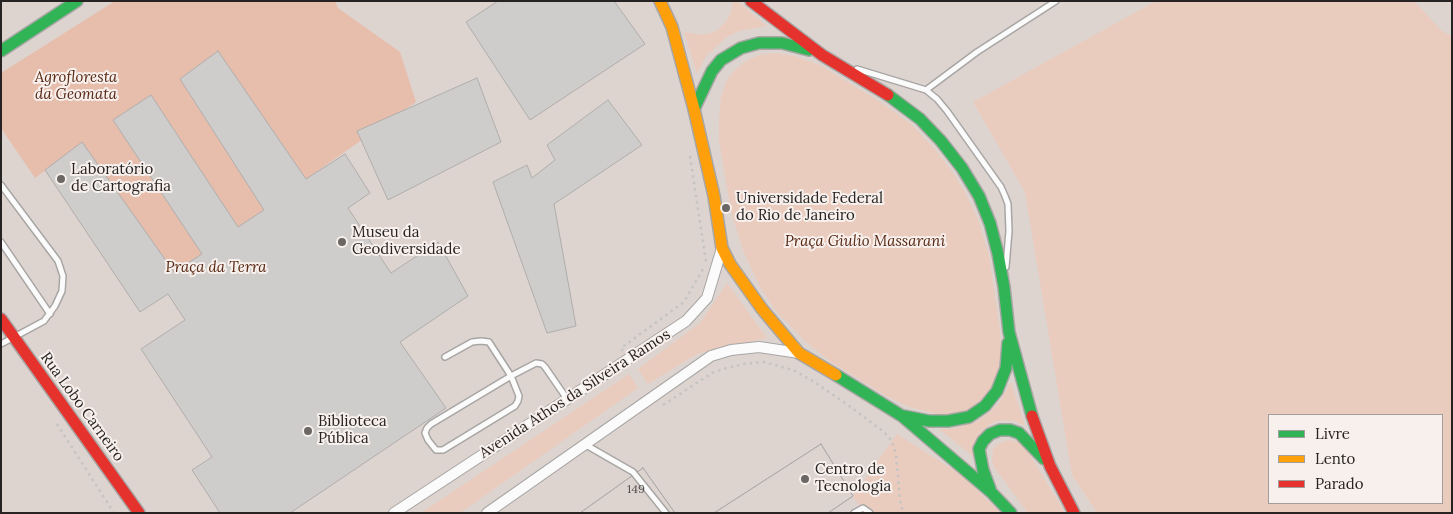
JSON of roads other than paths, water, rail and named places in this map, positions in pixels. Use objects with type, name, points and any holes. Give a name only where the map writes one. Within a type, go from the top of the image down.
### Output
[{"type":"street","points":[[660,1],[672,27],[694,109],[714,196],[722,248],[762,309],[799,353],[902,416],[991,492],[1011,513]]},
{"type":"street","points":[[751,1],[822,55]]},
{"type":"street","points":[[1,51],[71,3]]},
{"type":"street","points":[[694,109],[712,71],[721,60],[741,48],[759,44],[782,43],[797,46],[835,62],[891,97],[920,119],[941,141],[962,168],[980,196],[990,223],[1004,287],[1009,332],[1034,423],[1050,466],[1074,513]]},
{"type":"street","name":"Avenida Athos da Silveira Ramos","points":[[394,513],[686,321],[707,298],[722,248]]},
{"type":"street","name":"Rua Lobo Carneiro","points":[[1,319],[139,513]]},
{"type":"street","points":[[902,416],[929,421],[948,421],[969,417],[985,406],[997,391],[1006,368],[1009,332]]},
{"type":"street","points":[[487,513],[711,356],[731,350],[759,347],[799,353]]},
{"type":"street","points":[[991,492],[983,470],[980,449],[983,441],[990,434],[1000,430],[1010,430],[1019,433],[1050,466]]},
{"type":"lane","points":[[926,90],[977,52],[1056,1]]},
{"type":"lane","points":[[835,62],[926,90],[947,110],[1006,196],[1010,231],[1004,287]]},
{"type":"lane","points":[[1,185],[58,261],[63,276],[62,290],[44,322],[1,344]]},
{"type":"lane","points":[[1,242],[50,314]]},
{"type":"lane","points":[[444,357],[472,342],[489,342],[511,376],[519,396],[515,406],[443,450],[436,450],[432,447],[425,433],[427,428],[511,376],[536,363],[542,364],[567,399]]},
{"type":"lane","points":[[586,445],[633,472],[666,513]]},
{"type":"lane","points":[[854,513],[863,508],[870,513]]},
{"type":"place","name":"Laboratório de Cartografia","points":[[61,179]]},
{"type":"place","name":"Universidade Federal do Rio de Janeiro","points":[[726,208]]},
{"type":"place","name":"Museu da Geodiversidade","points":[[342,242]]},
{"type":"place","name":"Biblioteca Pública","points":[[308,431]]},
{"type":"place","name":"Centro de Tecnologia","points":[[805,479]]},
{"type":"park label","name":"Agrofloresta da Geomata","points":[[76,86]]},
{"type":"park label","name":"Praça Giulio Massarani","points":[[865,242]]},
{"type":"park label","name":"Praça da Terra","points":[[216,268]]}]
